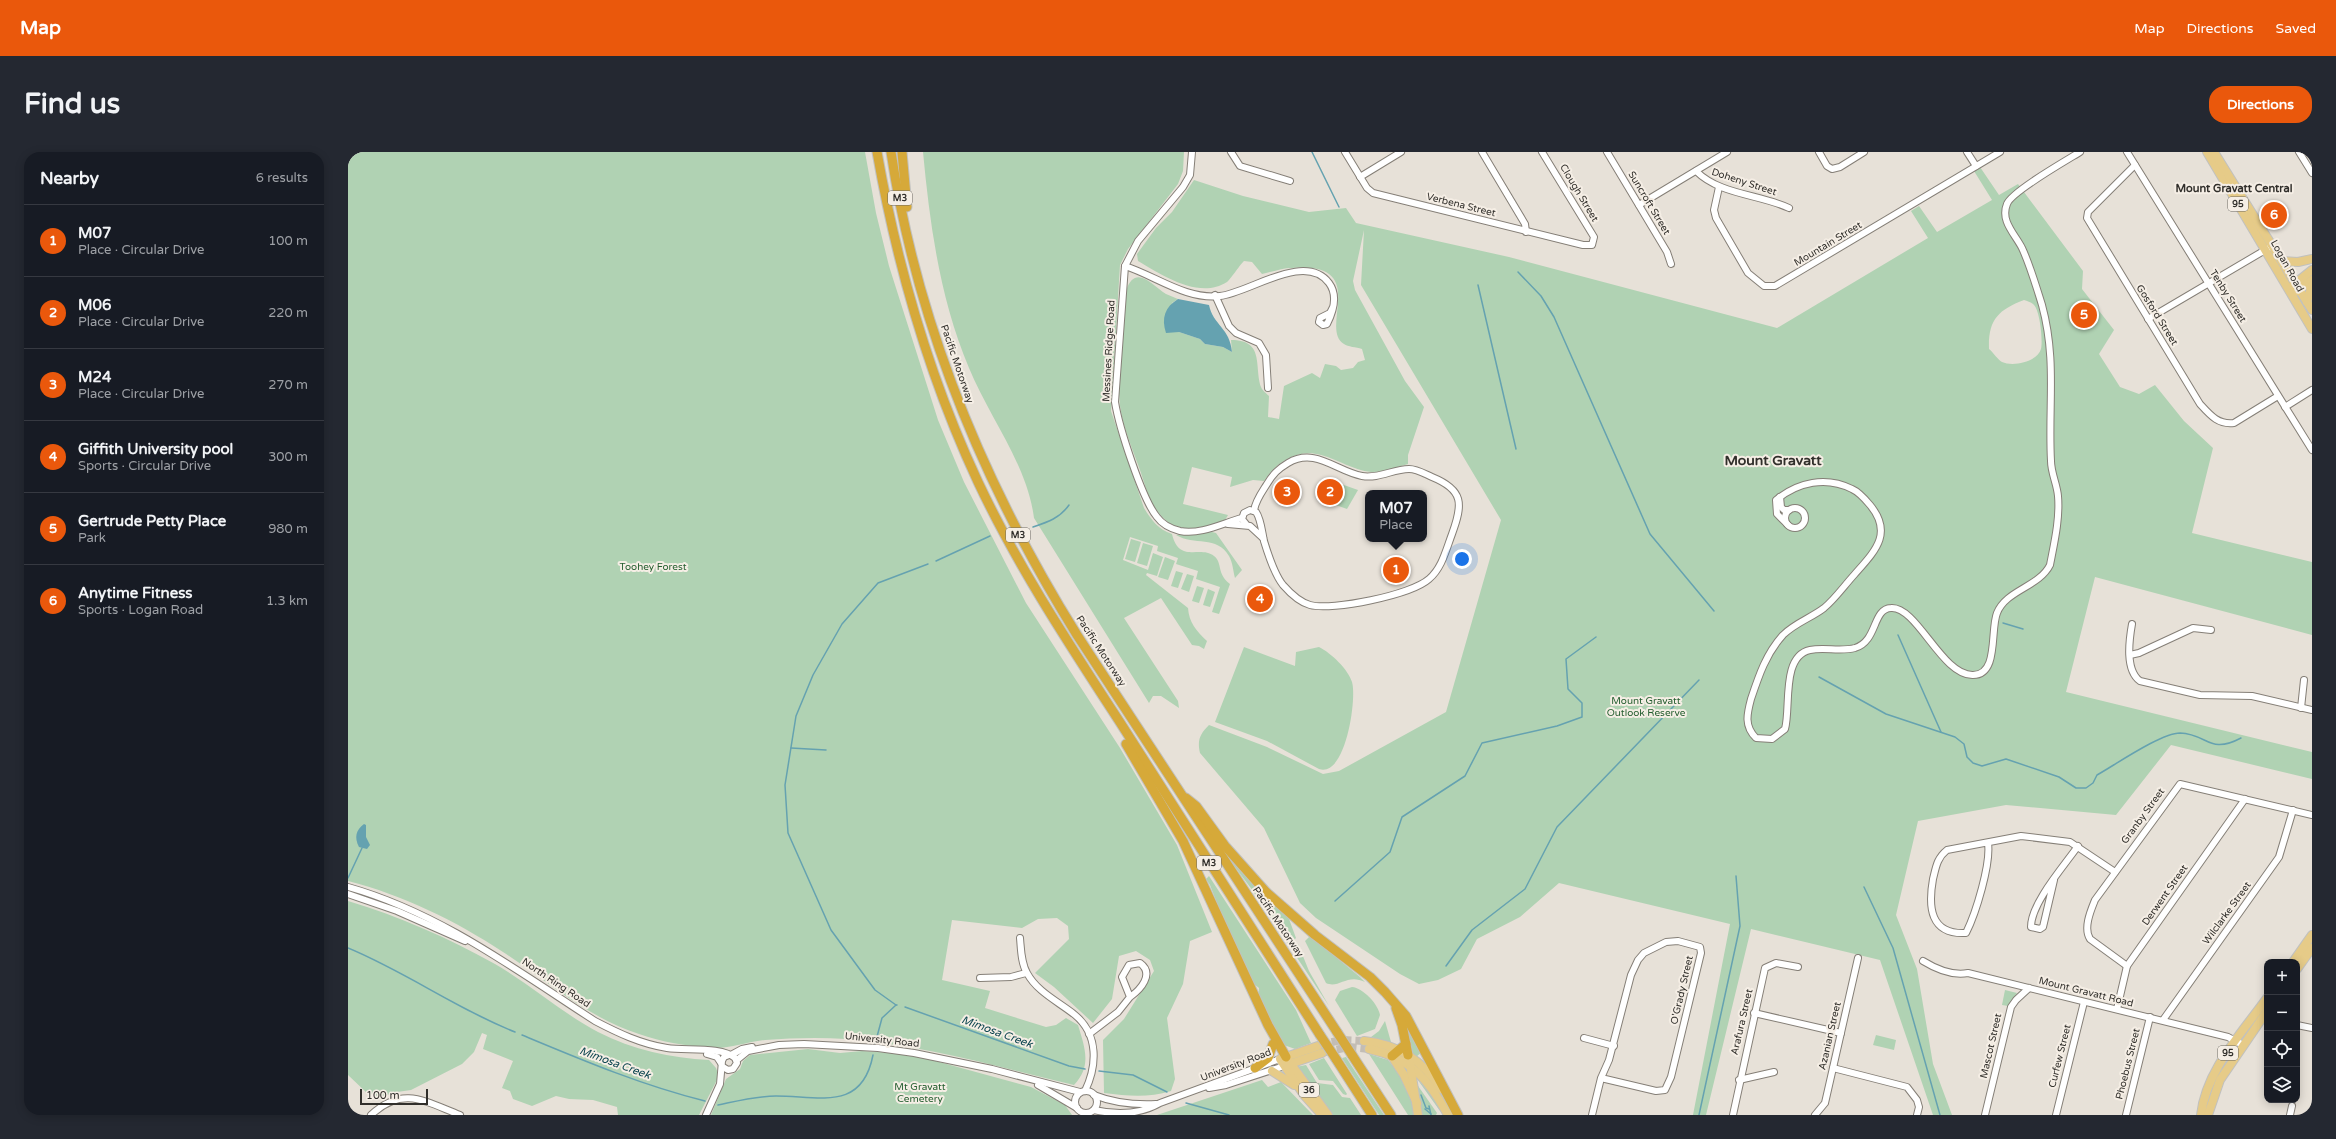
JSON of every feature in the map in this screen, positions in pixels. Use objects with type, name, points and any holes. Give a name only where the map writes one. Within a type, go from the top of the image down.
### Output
[{"type":"highway","name":"M3","points":[[877,152],[892,230],[926,351],[958,435],[978,482],[1012,549],[1041,600],[1097,690],[1372,1115]]},
{"type":"highway","name":"Pacific Motorway","points":[[891,152],[910,244],[928,316],[949,377],[973,439],[1006,512],[1077,635],[1185,797],[1192,813],[1391,1115]]},
{"type":"highway","points":[[902,152],[911,234],[910,244]]},
{"type":"highway","points":[[1097,690],[1099,700],[1183,841],[1285,1061]]},
{"type":"highway","points":[[1185,797],[1196,806],[1234,856],[1266,892],[1315,935],[1374,980],[1406,1016],[1458,1115]]},
{"type":"highway","points":[[1394,1003],[1402,1025],[1399,1050],[1408,1055]]},
{"type":"highway","points":[[1268,1025],[1273,1044],[1285,1061]]},
{"type":"highway","points":[[1255,1068],[1268,1058],[1273,1044]]},
{"type":"main road","name":"Logan Road","points":[[2207,152],[2269,248],[2282,261],[2312,310]]},
{"type":"main road","name":"Logan Road","points":[[2214,152],[2269,248],[2290,292],[2312,329]]},
{"type":"main road","points":[[2282,261],[2298,262],[2312,259]]},
{"type":"main road","points":[[2290,292],[2298,286],[2312,270]]},
{"type":"main road","points":[[2298,286],[2312,280]]},
{"type":"main road","points":[[2307,302],[2312,285]]},
{"type":"main road","points":[[2300,964],[2309,951],[2312,935]]},
{"type":"main road","points":[[2297,959],[2309,951]]},
{"type":"main road","name":"95","points":[[2208,1115],[2220,1080],[2264,1003]]},
{"type":"main road","name":"95","points":[[2201,1115],[2211,1079],[2240,1043],[2264,1017]]},
{"type":"main road","points":[[1364,1040],[1399,1050],[1411,1066],[1433,1088],[1448,1115]]},
{"type":"main road","points":[[1369,1049],[1399,1050]]},
{"type":"main road","points":[[1320,1050],[1285,1061],[1297,1085],[1322,1115]]},
{"type":"main road","points":[[1399,1050],[1404,1075],[1417,1102]]},
{"type":"main road","points":[[1408,1055],[1418,1115]]},
{"type":"main road","points":[[1408,1055],[1430,1074],[1454,1115]]},
{"type":"main road","name":"36","points":[[1285,1061],[1328,1115]]},
{"type":"main road","points":[[1272,1070],[1291,1084],[1297,1085]]},
{"type":"street","name":"Messines Ridge Road","points":[[1192,152],[1190,175],[1181,190],[1138,241],[1125,266],[1116,402],[1120,425],[1146,497],[1153,512],[1161,522],[1175,530],[1192,532],[1242,518]]},
{"type":"street","points":[[1231,152],[1240,166],[1290,181]]},
{"type":"street","name":"Verbena Street","points":[[1345,152],[1360,177],[1373,193],[1526,232],[1583,245],[1592,245]]},
{"type":"street","points":[[1360,177],[1401,152]]},
{"type":"street","points":[[1482,152],[1525,224],[1526,232]]},
{"type":"street","name":"Clough Street","points":[[1542,152],[1594,237],[1592,245]]},
{"type":"street","name":"Suncroft Street","points":[[1607,152],[1666,252],[1671,264]]},
{"type":"street","points":[[1639,205],[1727,152]]},
{"type":"street","points":[[1819,152],[1827,166],[1832,169],[1840,167],[1864,152]]},
{"type":"street","points":[[1968,152],[1976,166]]},
{"type":"street","name":"Mountain Street","points":[[1720,187],[1714,210],[1716,218],[1748,273],[1764,286],[1775,286],[2000,152]]},
{"type":"street","points":[[1780,497],[1781,507],[1784,510],[1796,508],[1802,511],[1804,520],[1798,527],[1788,525],[1780,518],[1775,509],[1775,501],[1780,497],[1817,481],[1845,485],[1855,490],[1874,510],[1879,521],[1881,532],[1876,548],[1838,594],[1822,609],[1791,629],[1770,652],[1758,678],[1747,713],[1750,732],[1756,738],[1772,739],[1785,729],[1788,709],[1788,685],[1795,662],[1801,655],[1808,650],[1857,647],[1871,637],[1879,614],[1883,610],[1892,607],[1901,611],[1920,627],[1947,661],[1961,672],[1973,675],[1980,673],[1988,666],[1993,646],[1992,628],[1997,612],[2012,596],[2047,572],[2050,565],[2058,512],[2056,481],[2051,463],[2052,359],[2037,288],[2021,247],[2010,230],[2005,214],[2007,202],[2022,190],[2080,152]]},
{"type":"street","name":"Tenby Street","points":[[2127,152],[2312,450]]},
{"type":"street","points":[[2299,152],[2312,173]]},
{"type":"street","name":"Gosford Street","points":[[2135,165],[2088,212],[2086,218],[2200,404],[2219,422],[2225,424],[2234,423],[2278,396]]},
{"type":"street","name":"Doheny Street","points":[[1696,171],[1704,180],[1720,187],[1789,208]]},
{"type":"street","points":[[2148,319],[2269,248]]},
{"type":"street","points":[[1125,266],[1147,273],[1180,290],[1215,296],[1221,296],[1279,276],[1304,272],[1316,274],[1326,278],[1332,287],[1333,307]]},
{"type":"street","points":[[1215,296],[1229,326],[1236,333],[1259,343],[1266,355],[1268,388]]},
{"type":"street","points":[[2285,407],[2312,390]]},
{"type":"street","points":[[1304,457],[1312,457],[1326,461],[1361,476],[1372,476],[1409,469],[1448,483],[1454,489],[1459,507],[1458,519],[1438,570],[1428,580],[1408,591],[1331,606],[1310,605],[1294,596],[1282,583],[1254,511],[1255,504],[1274,472],[1294,459],[1304,457]]},
{"type":"street","points":[[1788,525],[1785,517],[1789,510]]},
{"type":"street","points":[[1254,511],[1246,511],[1242,518],[1265,542]]},
{"type":"street","points":[[1248,525],[1255,525],[1258,519]]},
{"type":"street","name":"Messines Ridge Road","points":[[1223,524],[1248,525]]},
{"type":"street","points":[[2132,624],[2130,655],[2134,676],[2140,681],[2200,695],[2252,696],[2312,710]]},
{"type":"street","points":[[2130,655],[2193,628],[2211,630]]},
{"type":"street","points":[[2301,708],[2304,680]]},
{"type":"street","name":"Granby Street","points":[[2127,966],[2090,939],[2087,932],[2095,900],[2180,784],[2312,815]]},
{"type":"street","name":"Derwent Street","points":[[2117,1009],[2127,966],[2245,799]]},
{"type":"street","name":"Wilclarke Street","points":[[2163,1020],[2279,857],[2293,810]]},
{"type":"street","points":[[1988,843],[1988,858],[1973,918],[1966,933],[1957,933],[1944,929],[1937,923],[1931,911],[1930,895],[1940,856],[1947,850],[2021,836],[2070,842],[2115,872]]},
{"type":"street","points":[[2054,880],[2043,927],[2040,929],[2031,927],[2031,917],[2045,890],[2054,880],[2078,846]]},
{"type":"street","name":"North Ring Road","points":[[348,887],[383,898],[431,918],[461,935],[615,1032],[667,1048],[718,1051],[730,1055]]},
{"type":"street","name":"North Ring Road","points":[[348,894],[380,905],[467,942],[589,1021],[613,1034],[658,1049],[713,1055],[722,1065]]},
{"type":"street","points":[[380,905],[383,898]]},
{"type":"street","points":[[1020,938],[1022,960],[1026,973],[1039,988],[1075,1015],[1084,1024],[1089,1034],[1094,1048],[1095,1062],[1092,1077],[1093,1093],[1097,1104],[1094,1110],[1084,1112],[1077,1108],[1076,1098],[1083,1091],[1092,1077]]},
{"type":"street","name":"O'Grady Street","points":[[1592,1115],[1600,1078],[1614,1046],[1631,975],[1638,960],[1644,953],[1666,942],[1678,941],[1700,947],[1701,953],[1673,1070],[1665,1090],[1656,1091],[1600,1078]]},
{"type":"street","name":"Azanian Street","points":[[1815,1115],[1825,1103],[1858,958]]},
{"type":"street","name":"Mount Gravatt Road","points":[[1923,961],[1944,971],[1961,975],[1968,973],[2163,1020],[2240,1043]]},
{"type":"street","points":[[1089,1034],[1118,1012],[1130,997],[1140,990],[1145,982],[1145,970],[1140,963],[1129,965],[1122,977],[1130,997]]},
{"type":"street","name":"Arafura Street","points":[[1733,1115],[1739,1080],[1765,968],[1776,963],[1798,968]]},
{"type":"street","points":[[980,978],[1011,977],[1026,973]]},
{"type":"street","name":"Mascot Street","points":[[1985,1115],[2011,1007],[2028,988]]},
{"type":"street","name":"Curfew Street","points":[[2056,1115],[2084,1002]]},
{"type":"street","points":[[1754,1013],[1841,1033]]},
{"type":"street","name":"Phoebus Street","points":[[2126,1115],[2150,1017]]},
{"type":"street","points":[[2300,1026],[2312,1028]]},
{"type":"street","points":[[1584,1038],[1614,1046]]},
{"type":"street","name":"University Road","points":[[737,1060],[748,1051],[777,1045],[814,1044],[904,1051],[992,1069],[1026,1079],[1083,1091]]},
{"type":"street","points":[[720,1084],[724,1057],[742,1049],[777,1045]]},
{"type":"street","points":[[706,1115],[720,1084],[730,1070],[735,1068],[737,1060],[730,1055]]},
{"type":"street","name":"University Road","points":[[1094,1110],[1111,1114],[1129,1115],[1144,1112],[1160,1103],[1255,1068],[1285,1061]]},
{"type":"street","name":"University Road","points":[[1198,1090],[1226,1085],[1272,1070],[1285,1061]]},
{"type":"street","points":[[722,1065],[730,1070]]},
{"type":"street","points":[[1833,1068],[1907,1087],[1917,1100],[1919,1107],[1918,1115]]},
{"type":"street","points":[[1739,1080],[1774,1072]]},
{"type":"street","name":"University Road","points":[[1026,1079],[1077,1108]]},
{"type":"street","points":[[1083,1091],[1093,1093]]},
{"type":"street","name":"University Road","points":[[1093,1093],[1108,1100],[1126,1103],[1160,1103]]},
{"type":"street","points":[[371,1115],[388,1102],[413,1098],[460,1115]]},
{"type":"street","points":[[2290,1115],[2292,1106]]},
{"type":"green space","name":"Toohey Forest","points":[[348,152],[865,152],[876,213],[889,266],[938,420],[964,482],[1026,603],[1120,748],[1177,845],[1212,932],[1190,941],[1183,984],[1167,1018],[1175,1079],[1171,1091],[1154,1095],[1138,1096],[1104,1093],[1103,1040],[1124,1019],[1154,971],[1150,960],[1136,951],[1119,956],[1112,999],[1093,1023],[1054,987],[1035,973],[1069,939],[1068,926],[1057,918],[1038,919],[1022,928],[952,920],[942,980],[990,991],[985,1008],[1046,1027],[1056,1025],[1066,1018],[1078,1025],[1085,1049],[1085,1064],[1080,1078],[1074,1085],[933,1051],[875,1042],[836,1038],[795,1038],[765,1040],[711,1048],[683,1045],[656,1039],[620,1027],[602,1018],[568,998],[503,952],[448,920],[409,901],[348,881]]},
{"type":"green space","points":[[923,152],[1184,152],[1183,171],[1178,184],[1128,249],[1120,265],[1111,411],[1144,508],[1150,517],[1159,527],[1172,534],[1175,543],[1180,549],[1190,552],[1208,553],[1214,556],[1217,559],[1223,576],[1230,584],[1219,614],[1212,612],[1220,587],[1196,579],[1198,571],[1176,564],[1178,558],[1157,551],[1158,546],[1130,537],[1123,560],[1148,570],[1153,553],[1163,557],[1157,576],[1147,573],[1146,575],[1188,608],[1190,618],[1194,626],[1207,641],[1204,649],[1199,646],[1192,645],[1161,598],[1124,618],[1178,701],[1179,708],[1161,696],[1153,696],[1149,703],[1034,518],[1024,479],[1016,460],[977,386],[959,342],[951,316],[933,235]]},
{"type":"green space","name":"Mount Gravatt Outlook Reserve","points":[[1980,167],[1999,195],[2018,184],[2083,271],[2082,289],[2114,330],[2099,354],[2120,387],[2139,394],[2155,385],[2184,421],[2213,448],[2192,533],[2312,562],[2312,635],[2095,577],[2066,692],[2312,752],[2312,779],[2171,745],[2116,815],[2006,805],[1918,821],[1896,915],[1917,969],[1933,1064],[1952,1115],[1933,1115],[1880,960],[1751,929],[1706,1115],[1693,1115],[1730,924],[1559,883],[1520,917],[1477,939],[1461,969],[1438,980],[1419,984],[1400,974],[1316,918],[1300,903],[1264,828],[1200,753],[1199,741],[1201,734],[1209,725],[1267,747],[1323,774],[1339,771],[1446,712],[1501,520],[1361,285],[1364,230],[1353,281],[1355,290],[1405,381],[1424,407],[1408,455],[1408,464],[1385,471],[1371,472],[1358,469],[1321,455],[1304,453],[1288,458],[1275,468],[1264,481],[1253,480],[1230,487],[1232,477],[1192,467],[1183,504],[1228,515],[1224,522],[1198,528],[1184,528],[1171,524],[1160,514],[1155,508],[1146,487],[1126,432],[1120,406],[1119,363],[1126,291],[1134,278],[1139,277],[1144,279],[1166,294],[1178,299],[1172,303],[1179,332],[1200,339],[1205,344],[1223,347],[1232,352],[1231,340],[1242,341],[1249,344],[1254,349],[1261,387],[1269,396],[1268,417],[1279,419],[1284,386],[1312,373],[1320,378],[1325,364],[1336,366],[1341,370],[1353,368],[1358,362],[1365,360],[1362,349],[1344,344],[1338,336],[1336,325],[1338,298],[1337,285],[1330,275],[1316,269],[1288,268],[1262,274],[1252,262],[1244,261],[1227,282],[1216,287],[1205,288],[1181,284],[1169,279],[1138,261],[1137,254],[1156,228],[1172,212],[1194,180],[1243,196],[1309,212],[1346,208],[1356,223],[1509,257],[1777,328],[1928,238],[1911,211],[1919,206],[1937,232],[1992,200],[1974,171]],"holes":[[[2024,300],[2033,304],[2037,312],[2041,333],[2041,349],[2039,353],[2030,360],[2018,364],[2002,362],[1989,349],[1990,331],[1996,317],[2001,312]]]},
{"type":"green space","points":[[1341,484],[1358,490],[1347,509],[1333,504]]},
{"type":"green space","points":[[1216,533],[1242,570],[1235,578],[1229,556],[1218,545],[1190,540],[1176,535]]},
{"type":"green space","points":[[1131,539],[1141,542],[1135,562],[1125,559]]},
{"type":"green space","points":[[1143,543],[1153,546],[1147,566],[1137,563]]},
{"type":"green space","points":[[1165,557],[1175,561],[1168,580],[1158,577]]},
{"type":"green space","points":[[1176,571],[1183,573],[1178,588],[1171,586]]},
{"type":"green space","points":[[1187,574],[1194,576],[1189,592],[1181,589]]},
{"type":"green space","points":[[1197,586],[1204,588],[1199,603],[1192,601]]},
{"type":"green space","points":[[1208,589],[1215,592],[1210,607],[1203,605]]},
{"type":"green space","points":[[1244,647],[1295,666],[1296,652],[1319,647],[1334,657],[1347,672],[1352,682],[1353,691],[1353,704],[1348,735],[1343,750],[1336,761],[1328,769],[1319,769],[1267,741],[1215,722]]},
{"type":"green space","points":[[1231,858],[1289,919],[1296,938],[1291,943],[1298,944],[1309,971],[1329,1006],[1253,891],[1229,859]]},
{"type":"green space","points":[[1209,876],[1296,1010],[1311,1043],[1295,1049],[1284,1045],[1258,999],[1259,988],[1254,984],[1220,911],[1210,885],[1206,879]]},
{"type":"green space","points":[[348,901],[405,921],[477,954],[508,972],[559,1008],[598,1032],[611,1038],[652,1052],[709,1060],[716,1068],[719,1076],[699,1115],[618,1115],[617,1107],[593,1100],[569,1099],[556,1096],[532,1106],[513,1099],[510,1091],[502,1088],[513,1061],[483,1049],[487,1035],[482,1033],[474,1052],[462,1064],[411,1090],[380,1097],[367,1093],[348,1075]]},
{"type":"green space","points":[[1310,936],[1365,982],[1353,979],[1335,984],[1326,983],[1305,941]]},
{"type":"green space","points":[[1352,987],[1361,990],[1369,997],[1376,1006],[1380,1015],[1375,1029],[1357,1036],[1335,1000],[1340,991]]},
{"type":"green space","points":[[2005,990],[2017,993],[2008,1006],[2002,1005]]},
{"type":"green space","points":[[1385,1021],[1391,1043],[1371,1037],[1379,1031]]},
{"type":"green space","points":[[1406,1026],[1423,1051],[1416,1057],[1410,1053]]},
{"type":"green space","points":[[1876,1035],[1896,1040],[1894,1050],[1873,1045]]},
{"type":"green space","name":"Mt Gravatt Cemetery","points":[[808,1049],[840,1053],[862,1051],[910,1054],[1031,1087],[1065,1105],[1072,1115],[711,1115],[726,1079],[740,1069],[743,1061],[750,1055]]},
{"type":"green space","points":[[1369,1054],[1388,1060],[1397,1071],[1400,1071],[1410,1095],[1415,1115],[1408,1115]]},
{"type":"green space","points":[[1346,1057],[1384,1115],[1379,1115],[1342,1058]]},
{"type":"green space","points":[[1324,1058],[1347,1094],[1346,1095],[1343,1094],[1333,1081],[1319,1080],[1309,1064]]},
{"type":"green space","points":[[1306,1065],[1317,1083],[1333,1085],[1342,1097],[1350,1098],[1361,1115],[1332,1115],[1296,1067]]},
{"type":"green space","points":[[1415,1076],[1435,1099],[1440,1111]]},
{"type":"green space","points":[[1262,1080],[1268,1087],[1281,1082],[1313,1115],[1157,1115]]},
{"type":"green space","points":[[1416,1083],[1437,1113],[1436,1115],[1421,1115]]},
{"type":"water","points":[[1178,299],[1209,305],[1211,312],[1228,337],[1232,352],[1223,347],[1205,344],[1200,339],[1179,332],[1166,333],[1164,322],[1165,313],[1167,309]]},
{"type":"water","points":[[1253,588],[1272,594],[1267,608],[1249,602]]},
{"type":"water","points":[[364,824],[366,825],[366,837],[370,845],[367,849],[359,847],[356,837],[359,829]]},
{"type":"waterway","points":[[1312,152],[1339,207]]},
{"type":"waterway","points":[[1518,272],[1541,296],[1554,317],[1650,534],[1714,611]]},
{"type":"waterway","points":[[1478,285],[1516,449]]},
{"type":"waterway","points":[[1033,527],[1058,516],[1069,505]]},
{"type":"waterway","points":[[936,561],[990,536]]},
{"type":"waterway","points":[[896,1005],[875,990],[831,930],[788,833],[785,785],[796,716],[813,675],[842,624],[878,583],[928,564]]},
{"type":"waterway","points":[[2003,623],[2023,629]]},
{"type":"waterway","points":[[1898,635],[1941,732]]},
{"type":"waterway","points":[[1335,901],[1390,852],[1402,817],[1465,776],[1482,743],[1557,726],[1582,717],[1582,703],[1568,689],[1566,659],[1596,637]]},
{"type":"waterway","points":[[1819,677],[1886,714],[1955,737],[1964,744],[1967,757],[1973,763],[1982,766],[2006,759],[2059,777],[2076,788],[2086,788],[2093,783],[2097,775],[2138,750],[2172,734],[2189,734],[2209,742],[2222,745],[2241,738]]},
{"type":"waterway","points":[[1446,966],[1472,930],[1525,889],[1557,827],[1699,680]]},
{"type":"waterway","points":[[791,748],[826,750]]},
{"type":"waterway","name":"Mimosa Creek","points":[[348,878],[362,848]]},
{"type":"waterway","points":[[1699,1115],[1740,926],[1736,876]]},
{"type":"waterway","points":[[1864,887],[1893,948],[1940,1115]]},
{"type":"waterway","name":"Mimosa Creek","points":[[348,948],[390,968],[473,1013],[515,1032]]},
{"type":"waterway","name":"Mimosa Creek","points":[[875,1044],[882,1018],[897,1005]]},
{"type":"waterway","name":"Mimosa Creek","points":[[905,1007],[1069,1066],[1085,1069]]},
{"type":"waterway","name":"Mimosa Creek","points":[[522,1035],[589,1063],[635,1080],[705,1101]]},
{"type":"waterway","name":"Mimosa Creek","points":[[718,1105],[761,1097],[776,1096],[823,1098],[836,1097],[849,1093],[859,1085],[867,1073],[873,1055]]},
{"type":"waterway","name":"Mimosa Creek","points":[[1099,1071],[1133,1075],[1167,1092]]},
{"type":"waterway","points":[[1421,1095],[1426,1108],[1429,1109]]},
{"type":"waterway","name":"Mimosa Creek","points":[[1186,1103],[1229,1115]]},
{"type":"waterway","points":[[1429,1106],[1431,1115]]},
{"type":"waterway","points":[[1425,1109],[1431,1114]]},
{"type":"tunnel","points":[[1320,1045],[1341,1040],[1364,1041]]},
{"type":"tunnel","points":[[1325,1052],[1349,1047],[1369,1049]]},
{"type":"place","name":"Anytime Fitness","points":[[2274,215]]},
{"type":"place","name":"Gertrude Petty Place","points":[[2084,315]]},
{"type":"place","name":"M24","points":[[1287,492]]},
{"type":"place","name":"M06","points":[[1330,492]]},
{"type":"place","name":"M07","points":[[1396,570]]},
{"type":"place","name":"Giffith University pool","points":[[1260,599]]},
{"type":"district","name":"Mount Gravatt Central","points":[[2234,188]]},
{"type":"district","name":"Mount Gravatt","points":[[1773,460]]}]
